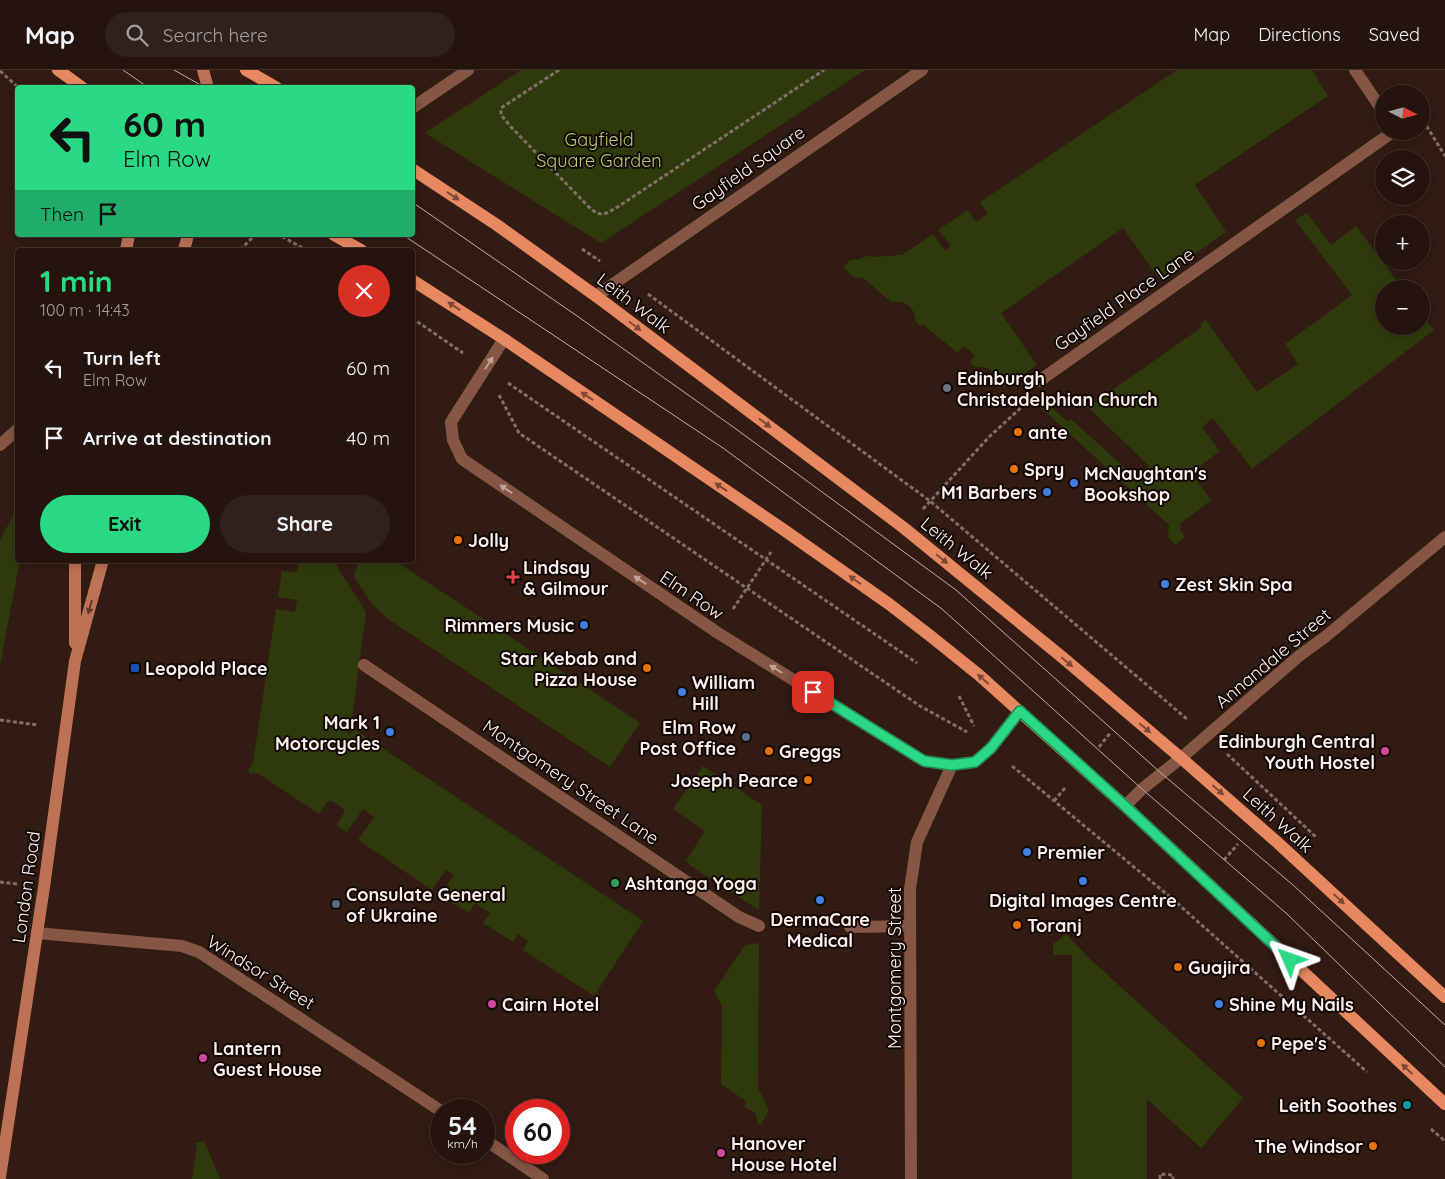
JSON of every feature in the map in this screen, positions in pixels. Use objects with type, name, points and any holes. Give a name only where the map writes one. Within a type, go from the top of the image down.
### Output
[{"type":"main road","points":[[58,70],[79,85]]},
{"type":"main road","points":[[203,70],[207,85]]},
{"type":"main road","points":[[246,70],[272,85]]},
{"type":"main road","name":"Leith Walk","points":[[415,171],[497,225],[596,296],[904,528],[1055,651],[1181,758],[1445,997]]},
{"type":"main road","points":[[338,237],[357,248]]},
{"type":"main road","points":[[415,282],[504,339],[784,530],[896,609],[979,675],[1125,806],[1445,1104]]},
{"type":"main road","name":"London Road","points":[[0,1177],[37,933],[75,661],[75,563]]},
{"type":"main road","name":"London Road","points":[[75,661],[102,563]]},
{"type":"street","points":[[415,106],[468,70]]},
{"type":"street","name":"Gayfield Square","points":[[596,296],[922,70]]},
{"type":"street","points":[[1355,70],[1375,100]]},
{"type":"street","name":"Gayfield Place Lane","points":[[1039,381],[1381,140]]},
{"type":"street","name":"Elm Row","points":[[504,339],[451,422],[453,440],[462,460],[718,633],[924,761],[952,765],[975,762],[991,748],[1020,711]]},
{"type":"street","points":[[0,445],[15,432]]},
{"type":"street","name":"Annandale Street","points":[[1125,806],[1142,789],[1181,758],[1299,656],[1325,637],[1445,538]]},
{"type":"street","name":"Montgomery Street Lane","points":[[364,665],[740,917],[759,926]]},
{"type":"street","name":"Montgomery Street","points":[[911,1179],[910,889],[917,842],[952,765]]},
{"type":"street","points":[[850,927],[910,926]]},
{"type":"street","name":"Windsor Street","points":[[37,933],[182,946],[199,952],[430,1104]]},
{"type":"street","points":[[495,1146],[544,1179]]},
{"type":"path","points":[[559,70],[501,108],[501,115],[588,206],[600,215],[606,214],[619,206],[824,70]]},
{"type":"path","points":[[0,71],[16,85]]},
{"type":"path","points":[[1430,131],[1445,156]]},
{"type":"path","points":[[242,248],[253,237]]},
{"type":"path","points":[[283,237],[302,248]]},
{"type":"path","points":[[415,320],[917,663]]},
{"type":"path","points":[[485,368],[519,433],[920,706],[981,740],[1182,908],[1372,1076]]},
{"type":"path","points":[[904,528],[989,437],[1033,397],[1039,381]]},
{"type":"path","points":[[718,633],[784,530]]},
{"type":"path","points":[[1054,801],[1148,686]]},
{"type":"path","points":[[957,690],[981,740]]},
{"type":"path","points":[[0,720],[66,728]]},
{"type":"path","points":[[1182,908],[1276,800]]},
{"type":"path","points":[[1430,1128],[1445,1141]]},
{"type":"path","points":[[1160,1179],[1160,1174],[1173,1174],[1173,1179]]},
{"type":"green space","name":"Gayfield Square Garden","points":[[521,70],[865,70],[601,243],[425,133]]},
{"type":"green space","points":[[1177,70],[1312,70],[1328,96],[1195,185],[1226,232],[1159,279],[1123,228],[1001,313],[1037,365],[1004,388],[997,375],[989,369],[974,367],[970,362],[975,355],[964,346],[958,353],[922,324],[920,326],[916,322],[914,312],[905,303],[891,302],[862,277],[854,278],[843,267],[851,260],[861,259],[867,255],[871,257],[902,255],[933,234],[945,251],[951,246],[938,230],[968,210],[976,222],[988,214],[980,202]]},
{"type":"green space","points":[[1307,213],[1331,245],[1356,226],[1375,251],[1375,270],[1389,270],[1396,280],[1375,280],[1375,335],[1427,335],[1252,469],[1213,418],[1202,427],[1220,451],[1191,473],[1211,500],[1181,523],[1180,530],[1184,538],[1175,545],[1168,537],[1169,525],[1035,402],[1040,398],[1067,421],[1071,419],[1138,480],[1149,466],[1088,407],[1202,327],[1200,324],[1206,320],[1257,392],[1298,364],[1285,344],[1352,295],[1295,220]]},
{"type":"green space","points":[[1430,325],[1434,330],[1430,333]]},
{"type":"green space","points":[[15,512],[15,563],[19,563],[0,665],[0,540]]},
{"type":"green space","points":[[298,563],[335,563],[366,612],[352,719],[344,719],[349,734],[354,729],[643,921],[594,996],[523,950],[528,941],[518,934],[513,942],[483,923],[490,913],[475,903],[469,913],[440,895],[454,875],[446,870],[432,890],[358,840],[374,817],[363,809],[347,832],[336,825],[344,813],[344,809],[332,801],[327,802],[319,814],[257,773],[250,774],[248,770],[253,763],[276,609],[295,612],[297,600],[278,597],[282,571],[297,572]]},
{"type":"green space","points":[[358,563],[399,563],[640,723],[610,767],[388,619],[371,603],[354,576]]},
{"type":"green space","points":[[703,766],[762,805],[759,910],[686,861],[705,831],[673,809]]},
{"type":"green space","points":[[1066,934],[1090,959],[1243,1098],[1201,1148],[1147,1099],[1147,1179],[1072,1179],[1072,955],[1053,955],[1053,944]]},
{"type":"green space","points":[[759,943],[758,1088],[769,1110],[760,1126],[757,1122],[756,1114],[745,1107],[746,1101],[721,1084],[722,1006],[714,991],[745,945]]},
{"type":"green space","points":[[204,1141],[220,1179],[192,1179],[197,1146],[195,1143]]},
{"type":"tram line","points":[[123,70],[145,85]]},
{"type":"tram line","points":[[174,70],[201,85]]},
{"type":"tram line","points":[[415,204],[736,429],[956,590],[1161,773],[1293,885],[1445,1025]]},
{"type":"tram line","points":[[406,237],[723,448],[942,609],[1142,789],[1286,913],[1445,1067]]},
{"type":"place","name":"Edinburgh Christadelphian Church","points":[[947,388]]},
{"type":"place","name":"ante","points":[[1018,432]]},
{"type":"place","name":"Spry","points":[[1014,469]]},
{"type":"place","name":"McNaughtan's Bookshop","points":[[1074,483]]},
{"type":"place","name":"M1 Barbers","points":[[1047,492]]},
{"type":"place","name":"Jolly","points":[[458,540]]},
{"type":"place","name":"Lindsay & Gilmour","points":[[513,577]]},
{"type":"place","name":"Zest Skin Spa","points":[[1165,584]]},
{"type":"place","name":"Rimmers Music","points":[[584,625]]},
{"type":"place","name":"Leopold Place","points":[[135,668]]},
{"type":"place","name":"Star Kebab and Pizza House","points":[[647,668]]},
{"type":"place","name":"William Hill","points":[[682,692]]},
{"type":"place","name":"Mark 1 Motorcycles","points":[[390,732]]},
{"type":"place","name":"Elm Row Post Office","points":[[746,737]]},
{"type":"place","name":"Greggs","points":[[769,751]]},
{"type":"place","name":"Edinburgh Central Youth Hostel","points":[[1385,751]]},
{"type":"place","name":"Joseph Pearce","points":[[808,780]]},
{"type":"place","name":"Premier","points":[[1027,852]]},
{"type":"place","name":"Digital Images Centre","points":[[1083,881]]},
{"type":"place","name":"Ashtanga Yoga","points":[[615,883]]},
{"type":"place","name":"DermaCare Medical","points":[[820,900]]},
{"type":"place","name":"Consulate General of Ukraine","points":[[336,904]]},
{"type":"place","name":"Toranj","points":[[1017,925]]},
{"type":"place","name":"Guajira","points":[[1178,967]]},
{"type":"place","name":"Cairn Hotel","points":[[492,1004]]},
{"type":"place","name":"Shine My Nails","points":[[1219,1004]]},
{"type":"place","name":"Pepe's","points":[[1261,1043]]},
{"type":"place","name":"Lantern Guest House","points":[[203,1058]]},
{"type":"place","name":"Leith Soothes","points":[[1407,1105]]},
{"type":"place","name":"The Windsor","points":[[1373,1146]]},
{"type":"place","name":"Hanover House Hotel","points":[[721,1153]]},
{"type":"route","points":[[813,692],[924,761],[952,765],[975,762],[991,748],[1020,711],[1290,960]]}]
